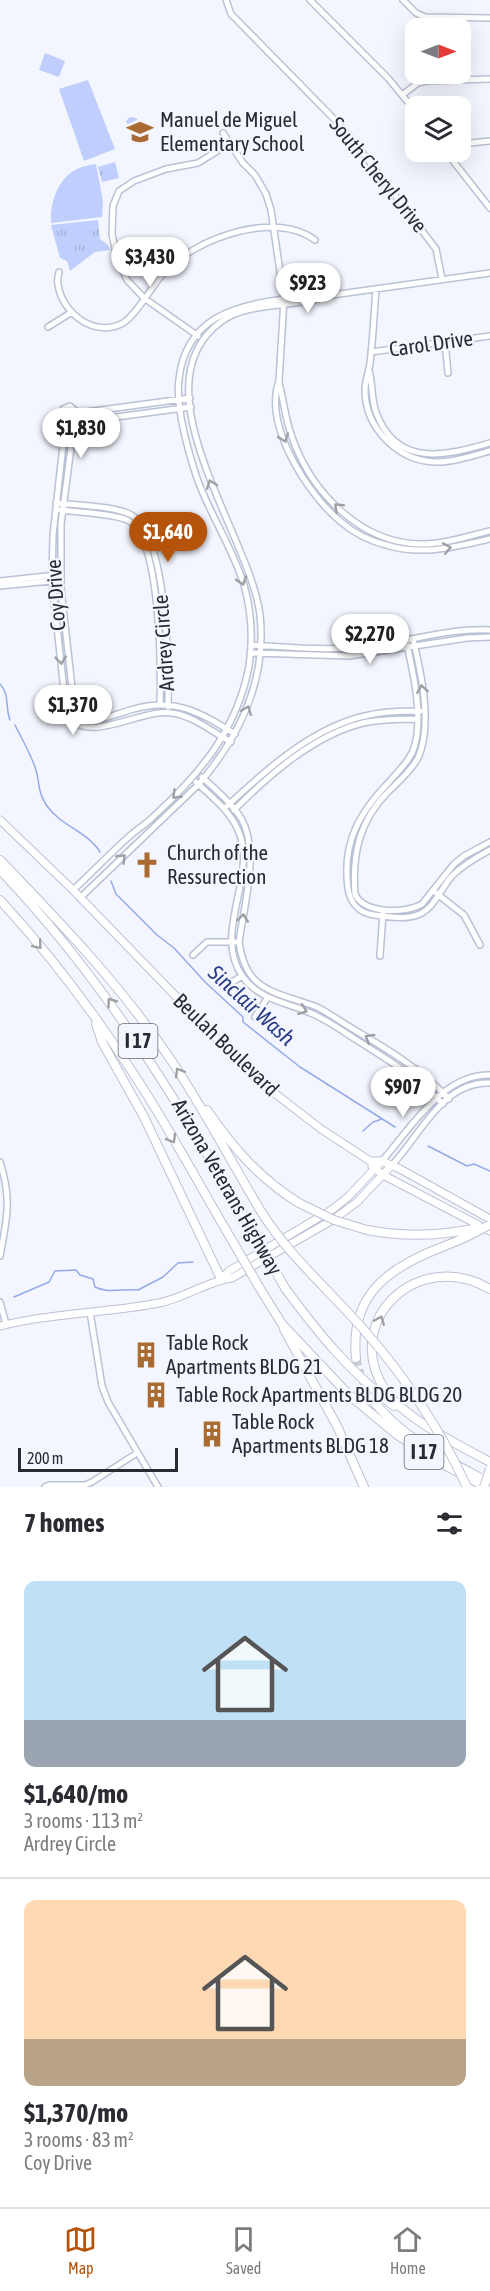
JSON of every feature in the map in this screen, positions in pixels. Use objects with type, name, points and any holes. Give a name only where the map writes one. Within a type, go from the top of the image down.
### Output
[{"type":"highway","points":[[0,860],[64,928],[114,985],[150,1031],[190,1091],[262,1213],[302,1265],[366,1332],[399,1373],[442,1437],[467,1487]]},
{"type":"highway","name":"Arizona Veterans Highway","points":[[0,870],[62,938],[118,1012],[167,1086],[285,1287],[318,1332],[345,1363],[372,1388],[431,1433],[490,1468]]},
{"type":"highway","name":"Arizona Veterans Highway","points":[[0,900],[93,1015],[132,1071],[282,1323],[326,1372],[389,1428],[435,1460],[485,1487]]},
{"type":"highway","points":[[93,1015],[102,1042],[144,1117],[221,1279]]},
{"type":"highway","points":[[190,1091],[200,1099],[248,1164],[280,1191],[334,1220],[366,1230],[397,1235],[427,1236],[488,1228]]},
{"type":"highway","points":[[356,1358],[355,1338],[360,1316],[374,1287],[400,1266],[488,1228]]},
{"type":"highway","points":[[490,1289],[477,1282],[454,1276],[434,1277],[414,1282],[392,1299],[382,1313],[374,1335],[373,1350],[375,1367],[380,1380],[396,1402],[422,1423],[490,1462]]},
{"type":"highway","points":[[282,1323],[337,1426],[364,1487]]},
{"type":"highway","points":[[371,1398],[387,1417],[418,1442],[490,1483]]},
{"type":"highway","points":[[485,1487],[490,1468]]},
{"type":"main road","name":"Beulah Boulevard","points":[[0,820],[73,890],[255,1077],[321,1129],[370,1161]]},
{"type":"main road","points":[[488,1228],[383,1175],[374,1169],[370,1161],[382,1161],[392,1165],[490,1219]]},
{"type":"main road","points":[[3,1325],[162,1302],[194,1292],[221,1279],[229,1271],[333,1209],[382,1161]]},
{"type":"main road","points":[[221,1279],[232,1278],[334,1219],[357,1202],[392,1165]]},
{"type":"street","name":"South Cheryl Drive","points":[[226,0],[231,14],[336,121],[369,161],[436,249],[442,279]]},
{"type":"street","points":[[310,0],[388,78],[405,99]]},
{"type":"street","points":[[404,0],[416,13],[425,17],[490,18]]},
{"type":"street","points":[[402,95],[418,83],[426,81],[490,79]]},
{"type":"street","points":[[223,133],[243,163],[255,175],[266,194],[274,228],[284,299],[275,408],[283,435],[297,467],[330,512],[342,523],[362,536],[386,546],[429,551],[490,539]]},
{"type":"street","points":[[471,143],[490,141]]},
{"type":"street","points":[[203,340],[144,298],[134,289],[122,270],[112,234],[115,200],[124,187],[143,177],[166,169],[198,163],[231,145]]},
{"type":"street","points":[[454,162],[490,208]]},
{"type":"street","points":[[59,272],[58,285],[72,312],[88,325],[108,329],[127,320],[166,269],[191,250],[235,232],[274,228],[306,234],[315,240]]},
{"type":"street","points":[[73,890],[193,779],[227,729],[244,685],[251,645],[249,612],[244,585],[198,480],[179,399],[180,369],[189,347],[216,318],[234,308],[309,295],[325,296],[490,273]]},
{"type":"street","points":[[376,289],[369,371],[364,391],[368,412],[382,436],[399,451],[433,462],[458,460],[490,451]]},
{"type":"street","points":[[80,898],[199,784],[236,734],[252,697],[260,653],[260,612],[252,577],[213,491],[198,443],[190,398],[190,368],[195,352],[203,340],[223,320],[237,313],[310,302],[325,296]]},
{"type":"street","points":[[48,327],[72,312]]},
{"type":"street","name":"Carol Drive","points":[[371,352],[490,336]]},
{"type":"street","points":[[445,342],[448,373]]},
{"type":"street","points":[[369,371],[378,418],[391,436],[401,444],[422,454],[436,456],[462,452],[490,443]]},
{"type":"street","points":[[279,381],[292,438],[308,470],[335,505],[366,529],[394,539],[422,544],[490,531]]},
{"type":"street","points":[[70,425],[61,416],[63,409],[70,406],[80,415],[93,411],[190,398]]},
{"type":"street","name":"Coy Drive","points":[[84,720],[76,712],[74,705],[61,577],[63,507],[72,440],[80,427],[104,418],[191,406]]},
{"type":"street","name":"Coy Drive","points":[[80,415],[70,425],[63,442],[56,506],[52,578],[66,710],[71,719],[82,728]]},
{"type":"street","name":"Ardrey Circle","points":[[56,506],[125,519],[140,533],[148,558],[157,612],[160,712]]},
{"type":"street","name":"Ardrey Circle","points":[[63,507],[126,512],[136,518],[149,535],[161,591],[168,654],[167,712]]},
{"type":"street","points":[[362,536],[366,529]]},
{"type":"street","points":[[0,584],[61,577]]},
{"type":"street","points":[[251,645],[326,649],[362,647],[462,631],[490,630]]},
{"type":"street","points":[[250,653],[336,657],[476,637],[490,638]]},
{"type":"street","points":[[383,913],[358,900],[354,882],[355,853],[363,826],[371,810],[406,774],[418,757],[424,711],[413,639]]},
{"type":"street","points":[[406,640],[417,711],[415,745],[410,757],[369,802],[361,816],[350,841],[347,871],[348,895],[362,912],[383,913],[415,908],[435,893],[458,870],[490,850]]},
{"type":"street","points":[[231,742],[193,719],[167,712],[149,713],[97,728],[82,728],[84,720],[95,721],[160,703],[183,706],[236,734]]},
{"type":"street","points":[[224,809],[278,761],[340,724],[368,715],[424,711]]},
{"type":"street","points":[[229,815],[284,764],[342,730],[375,720],[424,719]]},
{"type":"street","points":[[198,773],[234,809],[246,827],[251,850],[239,942],[244,963],[255,980],[268,989],[318,1008],[402,1059],[449,1099]]},
{"type":"street","points":[[193,779],[224,809],[238,829],[243,852],[232,942],[234,958],[242,976],[252,988],[268,997],[314,1015],[398,1065],[443,1104]]},
{"type":"street","points":[[435,893],[454,864],[490,842]]},
{"type":"street","points":[[435,893],[464,915],[480,945]]},
{"type":"street","points":[[380,956],[383,913]]},
{"type":"street","points":[[193,955],[207,942],[239,942]]},
{"type":"street","points":[[224,987],[242,976]]},
{"type":"street","points":[[255,1017],[268,997]]},
{"type":"street","points":[[382,1161],[436,1098],[452,1084],[467,1077],[490,1075]]},
{"type":"street","points":[[392,1165],[443,1104],[458,1091],[471,1085],[490,1083]]},
{"type":"street","points":[[0,1162],[7,1185],[8,1208],[0,1256]]},
{"type":"street","points":[[0,1302],[3,1325]]},
{"type":"street","points":[[90,1312],[102,1386],[108,1402],[158,1487]]},
{"type":"street","points":[[45,1487],[94,1484],[137,1453]]},
{"type":"green space","points":[[45,53],[65,61],[59,77],[39,70]]},
{"type":"green space","points":[[88,80],[115,149],[84,161],[59,89]]},
{"type":"green space","points":[[130,117],[136,118],[142,124],[138,132],[133,132],[129,128],[126,121]]},
{"type":"green space","points":[[115,162],[119,178],[102,182],[98,167]]},
{"type":"green space","points":[[96,164],[103,201],[102,217],[51,223],[56,192],[64,179],[77,169]]},
{"type":"green space","points":[[98,220],[100,239],[108,245],[110,250],[95,252],[70,271],[67,261],[60,258],[51,225]]},
{"type":"waterway","name":"Sinclair Wash","points":[[0,684],[5,692],[10,720]]},
{"type":"waterway","name":"Sinclair Wash","points":[[15,725],[33,762],[41,795],[47,806],[60,819],[89,839],[100,852]]},
{"type":"waterway","name":"Sinclair Wash","points":[[111,881],[116,894],[243,1017],[243,1022],[300,1067],[395,1127]]},
{"type":"waterway","points":[[363,1131],[373,1122],[382,1119]]},
{"type":"waterway","name":"Sinclair Wash","points":[[428,1146],[467,1166],[474,1164],[490,1171]]},
{"type":"waterway","points":[[14,1297],[49,1282],[55,1271],[76,1270],[80,1275],[93,1279],[95,1287],[100,1289],[138,1290],[163,1277],[178,1263],[193,1262]]},
{"type":"tunnel","points":[[356,1358],[362,1380],[371,1398]]},
{"type":"place","name":"Manuel de Miguel Elementary School","points":[[140,132]]},
{"type":"place","name":"Church of the Ressurection","points":[[147,865]]},
{"type":"place","name":"Table Rock Apartments BLDG 21","points":[[146,1355]]},
{"type":"place","name":"Table Rock Apartments BLDG BLDG 20","points":[[156,1395]]},
{"type":"place","name":"Table Rock Apartments BLDG 18","points":[[212,1434]]}]
